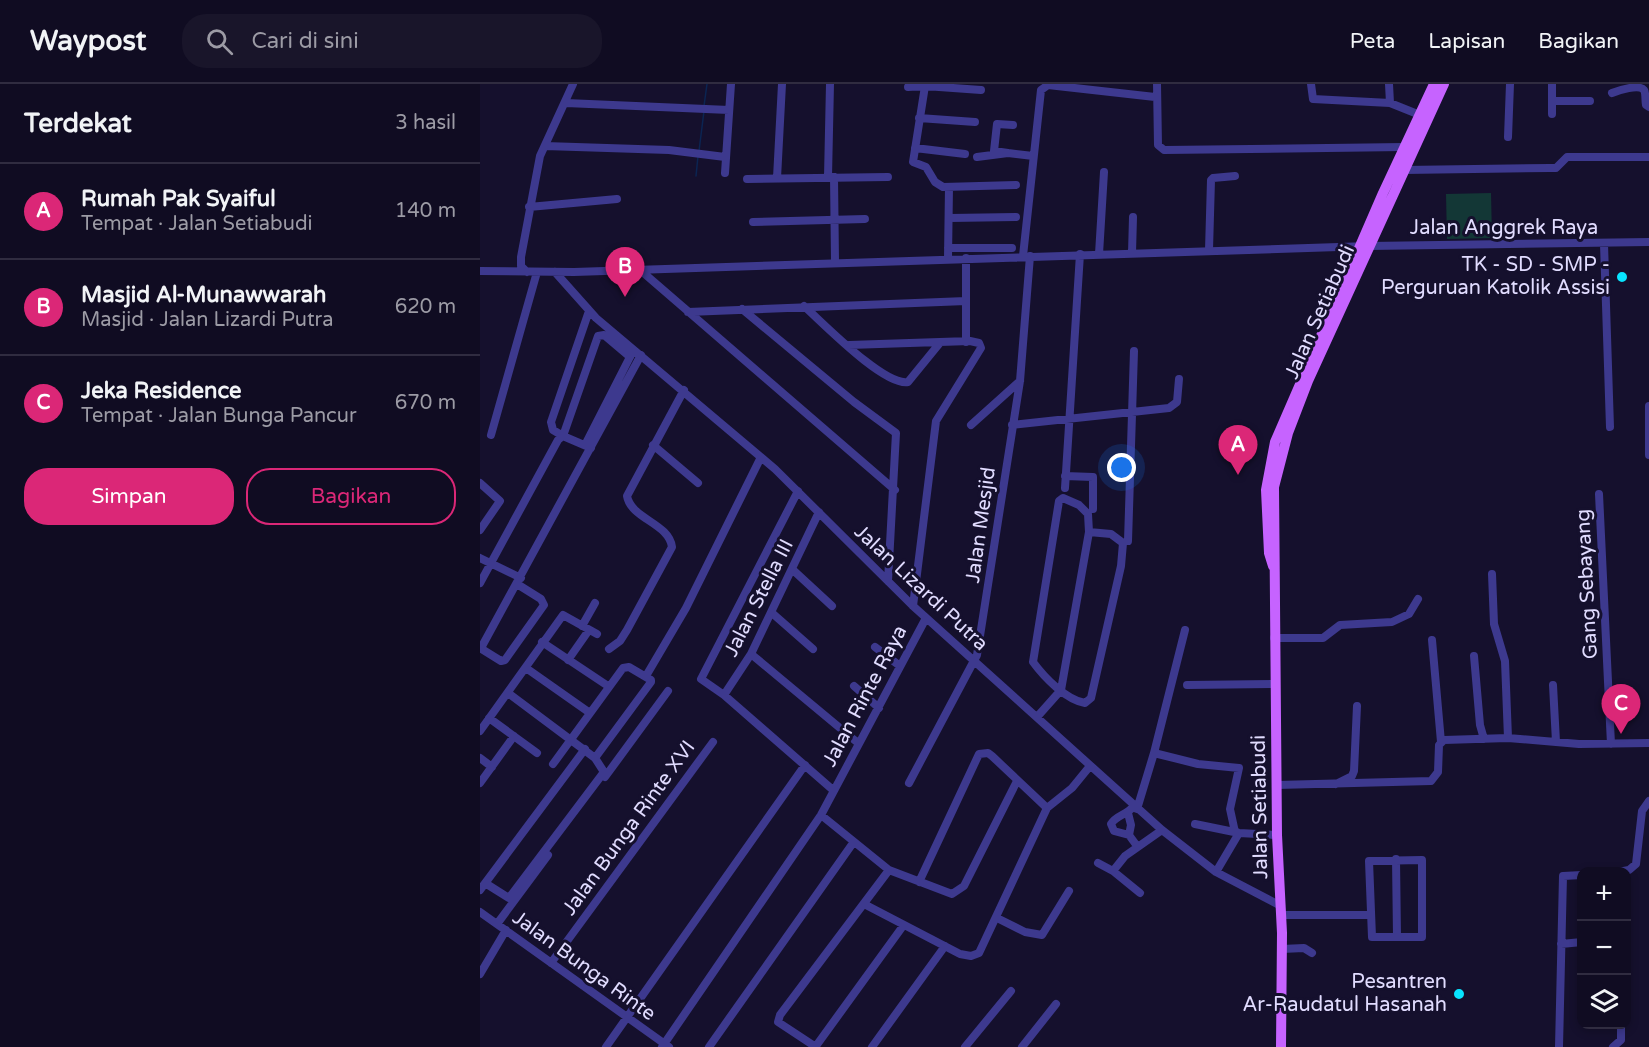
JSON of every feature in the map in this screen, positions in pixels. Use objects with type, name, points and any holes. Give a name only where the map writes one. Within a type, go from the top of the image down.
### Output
[{"type":"main road","name":"Jalan Setiabudi","points":[[1281,1047],[1282,949],[1277,835],[1273,567],[1277,553],[1274,493],[1281,455],[1308,381],[1404,147],[1434,84]]},
{"type":"main road","name":"Jalan Setiabudi","points":[[1365,246],[1444,84]]},
{"type":"street","points":[[527,272],[521,266],[521,256],[535,174],[573,84]]},
{"type":"street","points":[[725,173],[731,84]]},
{"type":"street","points":[[777,178],[782,84]]},
{"type":"street","points":[[830,84],[831,177],[836,261]]},
{"type":"street","points":[[1157,84],[1155,97],[1158,146],[1164,150],[1404,147]]},
{"type":"street","points":[[1311,84],[1311,96],[1317,100],[1390,103],[1420,115]]},
{"type":"street","points":[[1389,84],[1390,103]]},
{"type":"street","points":[[1508,137],[1510,84]]},
{"type":"street","points":[[1552,84],[1552,114]]},
{"type":"street","points":[[908,87],[959,85],[981,90]]},
{"type":"street","points":[[925,86],[914,163],[926,167],[938,185],[949,187],[1016,185]]},
{"type":"street","points":[[1612,93],[1633,86],[1641,87],[1644,90],[1646,105],[1649,106]]},
{"type":"street","name":"Jalan Mesjid","points":[[909,783],[975,661],[982,630],[1020,381],[1033,156],[1039,95],[1044,87],[1088,88],[1155,97]]},
{"type":"street","points":[[1552,101],[1590,101]]},
{"type":"street","points":[[566,103],[729,110]]},
{"type":"street","points":[[920,118],[975,122]]},
{"type":"street","points":[[1013,125],[997,124],[994,151],[1033,156]]},
{"type":"street","points":[[545,146],[700,153],[725,157]]},
{"type":"street","points":[[915,148],[965,154]]},
{"type":"street","points":[[977,157],[1008,153]]},
{"type":"street","points":[[1404,170],[1556,168],[1567,157],[1649,157]]},
{"type":"street","points":[[1099,254],[1104,172]]},
{"type":"street","points":[[747,179],[888,177]]},
{"type":"street","points":[[1209,250],[1211,180],[1235,177]]},
{"type":"street","points":[[948,258],[949,187]]},
{"type":"street","points":[[529,207],[617,199]]},
{"type":"street","points":[[950,218],[1016,217]]},
{"type":"street","points":[[1132,253],[1133,218]]},
{"type":"street","points":[[753,222],[865,219]]},
{"type":"street","name":"Jalan Anggrek Raya","points":[[1365,246],[1649,242]]},
{"type":"street","points":[[1604,244],[1610,428]]},
{"type":"street","points":[[480,271],[555,272],[836,261],[1365,246]]},
{"type":"street","points":[[948,248],[1012,248]]},
{"type":"street","points":[[1109,253],[1109,264]]},
{"type":"street","points":[[1065,488],[1080,254]]},
{"type":"street","points":[[966,258],[966,342]]},
{"type":"street","points":[[639,269],[895,490]]},
{"type":"street","points":[[491,435],[537,272]]},
{"type":"street","name":"Jalan Lizardi Putra","points":[[555,272],[592,314],[635,354],[684,390],[798,491],[913,606],[1162,830],[1216,872],[1281,911]]},
{"type":"street","points":[[688,312],[966,301]]},
{"type":"street","points":[[804,306],[887,377],[905,383],[911,379],[939,344]]},
{"type":"street","points":[[742,309],[854,402],[896,433],[895,490],[888,581]]},
{"type":"street","points":[[588,447],[558,433],[551,422],[592,314]]},
{"type":"street","points":[[480,558],[492,563],[519,581],[541,599],[544,605],[505,660],[501,661],[480,648],[519,581],[623,382],[635,354],[604,335],[598,336],[558,433],[556,444],[492,563],[480,583]]},
{"type":"street","points":[[849,345],[966,342],[979,343],[981,351],[936,421],[913,606]]},
{"type":"street","points":[[1128,541],[1134,351]]},
{"type":"street","points":[[1012,425],[1173,407],[1177,402],[1179,379]]},
{"type":"street","points":[[971,425],[1020,381]]},
{"type":"street","points":[[609,649],[620,641],[627,630],[672,547],[669,537],[628,501],[627,496],[684,390]]},
{"type":"street","points":[[1649,406],[1649,455]]},
{"type":"street","points":[[653,445],[698,483]]},
{"type":"street","points":[[646,676],[686,608],[761,458]]},
{"type":"street","points":[[1065,476],[1093,477],[1093,509]]},
{"type":"street","points":[[480,483],[500,501],[481,526]]},
{"type":"street","points":[[798,491],[701,678],[724,695],[833,790]]},
{"type":"street","name":"Gang Sebayang","points":[[1599,494],[1611,744]]},
{"type":"street","points":[[1037,717],[1061,690],[1089,532],[1088,514],[1073,502],[1060,499],[1033,662],[1061,690],[1081,703],[1088,702],[1091,698],[1121,566],[1123,543],[1111,534],[1089,532]]},
{"type":"street","name":"Jalan Stella III","points":[[724,695],[751,654],[819,512]]},
{"type":"street","points":[[793,570],[832,606]]},
{"type":"street","points":[[1492,574],[1494,624],[1505,661],[1508,738]]},
{"type":"street","points":[[1274,638],[1323,638],[1340,625],[1392,622],[1408,614],[1418,599]]},
{"type":"street","points":[[568,660],[589,630],[595,603]]},
{"type":"street","points":[[772,613],[813,649]]},
{"type":"street","points":[[480,730],[563,615],[589,630]]},
{"type":"street","name":"Jalan Rinte Raya","points":[[665,1046],[821,815],[926,618]]},
{"type":"street","points":[[1129,835],[1119,834],[1111,827],[1114,819],[1136,807],[1154,753],[1185,630]]},
{"type":"street","points":[[1277,785],[1431,781],[1438,772],[1441,742],[1432,640]]},
{"type":"street","points":[[542,642],[608,687]]},
{"type":"street","points":[[876,647],[900,666]]},
{"type":"street","points":[[751,654],[858,743]]},
{"type":"street","points":[[1473,656],[1480,725],[1484,739]]},
{"type":"street","points":[[553,765],[608,687],[625,667],[646,676],[651,680],[649,687],[595,758]]},
{"type":"street","points":[[526,668],[590,713]]},
{"type":"street","points":[[1187,685],[1275,684]]},
{"type":"street","points":[[1553,685],[1556,742]]},
{"type":"street","points":[[854,686],[879,708]]},
{"type":"street","points":[[497,924],[668,691]]},
{"type":"street","points":[[508,693],[585,749],[604,770],[602,776],[509,898],[483,887],[585,749]]},
{"type":"street","points":[[1335,785],[1352,776],[1354,771],[1357,706]]},
{"type":"street","points":[[489,717],[537,753]]},
{"type":"street","points":[[480,783],[514,736]]},
{"type":"street","points":[[1441,742],[1508,738],[1611,744],[1649,743]]},
{"type":"street","name":"Jalan Bunga Rinte XVI","points":[[551,963],[713,742]]},
{"type":"street","points":[[919,882],[979,754],[988,753],[1047,808]]},
{"type":"street","points":[[1154,753],[1198,764],[1239,768],[1230,809],[1237,833],[1216,872]]},
{"type":"street","points":[[480,758],[492,767]]},
{"type":"street","points":[[606,1047],[805,765]]},
{"type":"street","points":[[864,904],[903,926],[967,956],[980,953],[1047,808],[1072,788],[1090,766]]},
{"type":"street","points":[[821,815],[889,870],[947,894],[961,890],[1017,781]]},
{"type":"street","points":[[1631,868],[1636,864],[1642,811],[1649,801]]},
{"type":"street","points":[[1128,813],[1131,825],[1129,835],[1137,846]]},
{"type":"street","points":[[1195,824],[1237,833],[1277,835]]},
{"type":"street","points":[[1113,871],[1137,846],[1162,830]]},
{"type":"street","points":[[709,1047],[853,843]]},
{"type":"street","points":[[1396,860],[1397,937]]},
{"type":"street","points":[[1369,861],[1423,862],[1423,936],[1372,938],[1370,915],[1369,861]]},
{"type":"street","points":[[1098,863],[1113,871],[1140,893]]},
{"type":"street","points":[[889,870],[778,1019],[788,1029],[816,1047],[903,926]]},
{"type":"street","points":[[1559,1047],[1563,876],[1577,874]]},
{"type":"street","points":[[997,918],[1025,932],[1042,935],[1069,891]]},
{"type":"street","points":[[1281,911],[1370,915]]},
{"type":"street","name":"Jalan Bunga Rinte","points":[[480,912],[665,1046]]},
{"type":"street","points":[[480,974],[506,930]]},
{"type":"street","points":[[1561,944],[1577,942]]},
{"type":"street","points":[[872,1047],[945,946]]},
{"type":"street","points":[[1282,949],[1304,948],[1312,952]]},
{"type":"street","points":[[965,1047],[1011,991]]},
{"type":"street","points":[[1022,1047],[1056,1004]]},
{"type":"street","points":[[1613,1047],[1621,1040],[1621,1029]]},
{"type":"green space","points":[[1491,193],[1492,238],[1447,239],[1446,194]]},
{"type":"waterway","points":[[704,106],[707,84]]},
{"type":"waterway","points":[[699,151],[704,111]]},
{"type":"waterway","points":[[696,176],[698,156]]},
{"type":"place","name":"TK - SD - SMP - Perguruan Katolik Assisi","points":[[1622,277]]},
{"type":"place","name":"Masjid Al-Munawwarah","points":[[625,297]]},
{"type":"place","name":"Rumah Pak Syaiful","points":[[1238,475]]},
{"type":"place","name":"Jeka Residence","points":[[1621,734]]},
{"type":"place","name":"Pesantren Ar-Raudatul Hasanah","points":[[1459,994]]}]
